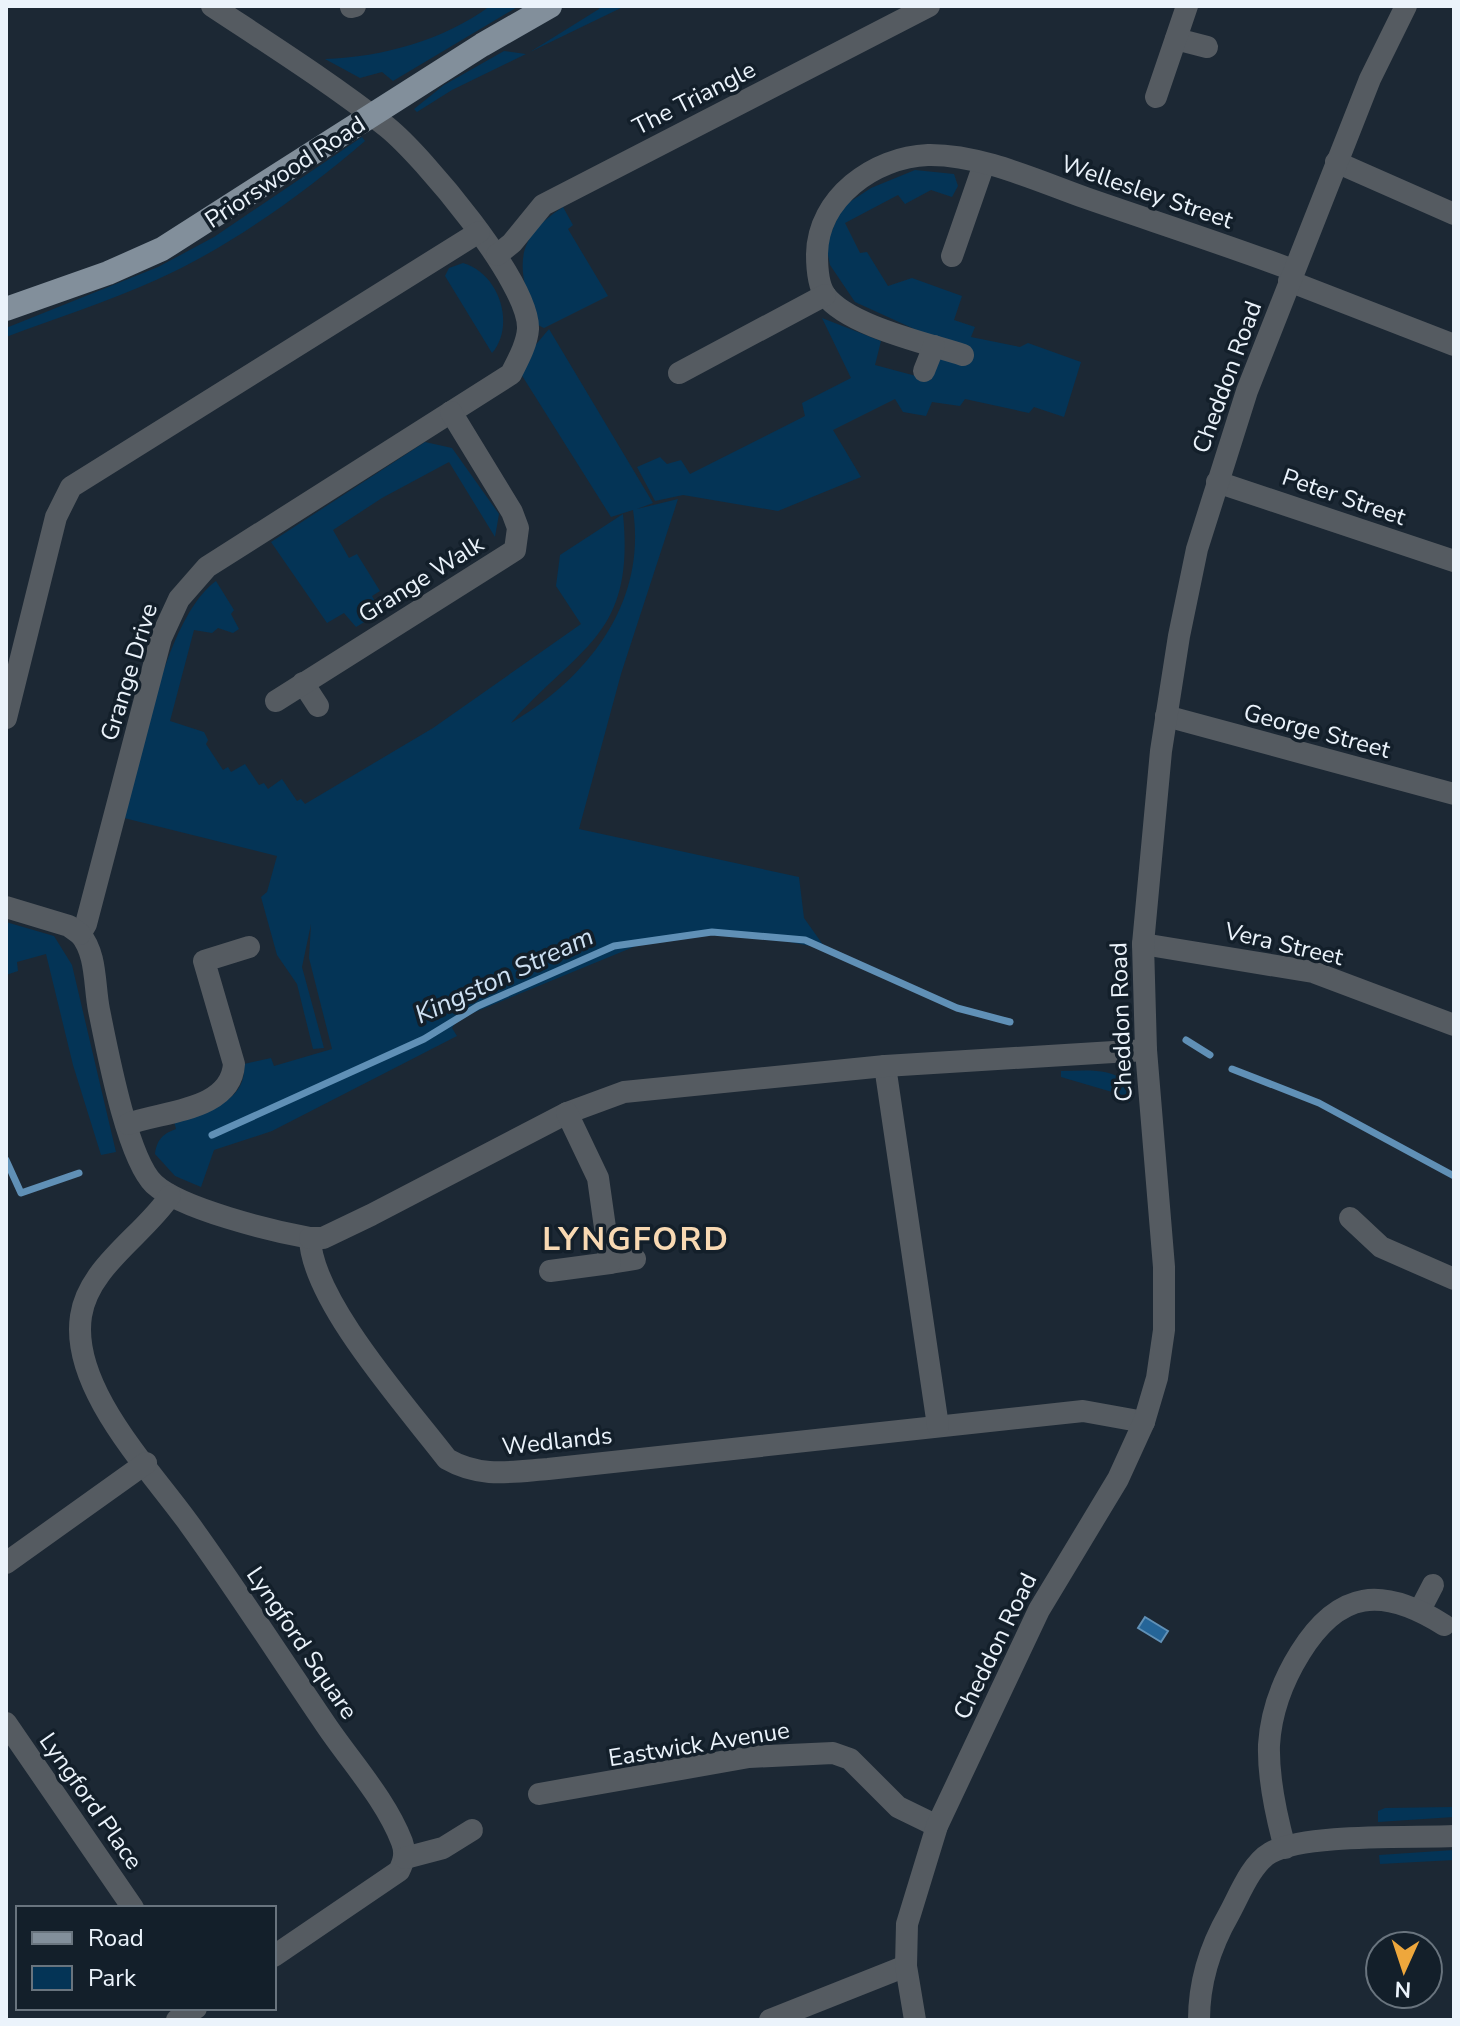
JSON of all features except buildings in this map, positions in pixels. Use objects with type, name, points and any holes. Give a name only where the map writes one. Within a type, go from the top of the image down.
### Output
[{"type":"main road","name":"Priorswood Road","points":[[6,309],[108,273],[162,249],[550,6]]},
{"type":"street","name":"Grange Drive","points":[[80,934],[86,924],[147,685],[161,638],[179,599],[207,567],[246,540],[511,374],[528,329],[526,316],[497,255],[400,138],[318,74],[212,6]]},
{"type":"street","name":"The Triangle","points":[[497,255],[512,243],[543,205],[929,6]]},
{"type":"street","points":[[1156,97],[1187,6]]},
{"type":"street","name":"Cheddon Road","points":[[915,2020],[906,1966],[912,1900],[937,1826],[1039,1610],[1118,1479],[1144,1422],[1157,1378],[1164,1330],[1164,1267],[1146,1050],[1143,944],[1166,716],[1197,549],[1217,482],[1291,275],[1336,162],[1406,6]]},
{"type":"street","points":[[1176,39],[1207,47]]},
{"type":"street","name":"Wellesley Street","points":[[825,295],[817,264],[818,231],[824,216],[845,190],[878,171],[912,158],[945,156],[984,164],[1291,275],[1454,345]]},
{"type":"street","points":[[1336,162],[1454,214]]},
{"type":"street","points":[[952,256],[984,164]]},
{"type":"street","points":[[6,718],[56,517],[71,487],[479,232]]},
{"type":"street","points":[[679,373],[825,295],[864,321],[963,355]]},
{"type":"street","points":[[924,371],[934,346]]},
{"type":"street","name":"Grange Walk","points":[[276,701],[515,550],[518,528],[512,512],[451,412]]},
{"type":"street","name":"Peter Street","points":[[1217,482],[1454,561]]},
{"type":"street","points":[[303,683],[318,706]]},
{"type":"street","name":"George Street","points":[[1166,716],[1454,794]]},
{"type":"street","points":[[6,907],[69,926],[80,934],[91,953],[104,1038],[137,1158],[153,1183],[170,1196],[245,1222],[310,1238],[323,1238],[567,1113],[624,1092],[885,1066],[1146,1050]]},
{"type":"street","name":"Vera Street","points":[[1143,944],[1313,972],[1454,1025]]},
{"type":"street","points":[[128,1124],[198,1105],[226,1089],[233,1078],[234,1064],[204,961],[249,947]]},
{"type":"street","points":[[885,1066],[938,1426]]},
{"type":"street","points":[[567,1113],[585,1145],[598,1178],[610,1263]]},
{"type":"street","name":"Lyngford Square","points":[[170,1196],[98,1278],[81,1315],[83,1362],[92,1388],[367,1783],[396,1829],[405,1858]]},
{"type":"street","points":[[1350,1218],[1381,1247],[1454,1279]]},
{"type":"street","name":"Wedlands","points":[[310,1238],[317,1276],[333,1304],[447,1459],[466,1470],[488,1474],[548,1469],[1083,1411],[1144,1422]]},
{"type":"street","points":[[550,1271],[635,1259]]},
{"type":"street","points":[[6,1563],[146,1463]]},
{"type":"street","points":[[1420,1610],[1433,1585]]},
{"type":"street","points":[[1285,1848],[1277,1821],[1269,1746],[1283,1681],[1327,1615],[1352,1602],[1380,1600],[1420,1610],[1444,1625]]},
{"type":"street","name":"Lyngford Place","points":[[6,1723],[132,1906]]},
{"type":"street","name":"Eastwick Avenue","points":[[539,1794],[749,1757],[833,1753],[850,1759],[898,1807],[937,1826]]},
{"type":"street","points":[[276,1955],[399,1871],[405,1858],[443,1848],[472,1830]]},
{"type":"street","points":[[1199,2020],[1205,1968],[1220,1930],[1255,1870],[1268,1854],[1285,1848],[1339,1841],[1454,1836]]},
{"type":"street","points":[[770,2020],[906,1966]]},
{"type":"green space","points":[[490,6],[519,6],[393,81],[382,72],[360,78],[325,59],[369,55],[412,44],[453,28]]},
{"type":"green space","points":[[600,6],[625,6],[530,52],[599,9]]},
{"type":"green space","points":[[504,51],[526,54],[452,90],[417,112],[414,109],[444,85]]},
{"type":"green space","points":[[362,137],[365,141],[317,180],[211,252],[138,288],[6,337],[6,328],[158,267],[214,237]]},
{"type":"green space","points":[[915,170],[954,174],[958,186],[952,197],[931,190],[905,204],[898,195],[845,223],[860,253],[867,252],[888,286],[912,278],[962,296],[954,320],[975,327],[971,337],[1020,347],[1028,343],[1081,362],[1064,417],[1034,407],[1029,413],[965,399],[960,406],[932,402],[926,416],[903,412],[895,399],[833,430],[861,477],[778,511],[683,495],[655,501],[637,467],[660,457],[667,464],[681,460],[690,474],[805,416],[802,403],[851,378],[822,318],[881,341],[875,365],[931,380],[945,343],[855,302],[830,265],[826,245],[842,207],[871,188]]},
{"type":"green space","points":[[563,207],[573,225],[568,229],[608,296],[544,328],[534,323],[525,288],[523,259],[533,233]]},
{"type":"green space","points":[[463,263],[486,277],[500,301],[503,329],[492,353],[445,276],[449,268]]},
{"type":"green space","points":[[549,329],[653,503],[637,509],[678,499],[621,674],[579,829],[799,877],[804,918],[826,949],[732,931],[653,939],[458,1019],[452,1028],[457,1036],[272,1131],[214,1150],[201,1187],[175,1176],[155,1154],[159,1141],[176,1129],[174,1121],[210,1109],[231,1097],[243,1078],[244,1064],[271,1058],[274,1066],[332,1049],[309,958],[311,924],[302,967],[324,1048],[313,1049],[297,984],[277,955],[261,897],[267,892],[277,856],[124,818],[157,690],[182,625],[198,599],[216,581],[234,610],[231,614],[239,629],[233,633],[218,628],[212,633],[194,630],[170,721],[204,732],[208,740],[206,744],[223,770],[228,767],[231,772],[245,764],[259,785],[264,783],[268,789],[282,779],[297,801],[301,799],[305,804],[433,728],[581,624],[556,586],[560,555],[623,514],[624,555],[620,587],[611,613],[580,655],[511,723],[539,705],[565,684],[606,634],[621,606],[631,576],[635,544],[633,510],[611,517],[521,374],[533,348]]},
{"type":"green space","points":[[425,442],[452,448],[499,514],[495,537],[449,462],[382,498],[333,530],[349,558],[357,554],[380,591],[372,596],[381,612],[356,627],[344,613],[327,623],[271,542]]},
{"type":"green space","points":[[6,922],[54,936],[72,965],[116,1152],[101,1155],[73,1065],[46,954],[17,962],[18,971],[6,975]]},
{"type":"green space","points":[[1061,1071],[1096,1071],[1119,1077],[1127,1082],[1130,1103],[1112,1092],[1061,1077]]},
{"type":"green space","points":[[1454,1807],[1454,1817],[1378,1822],[1378,1811],[1385,1808]]},
{"type":"green space","points":[[1454,1850],[1454,1860],[1380,1864],[1379,1855]]},
{"type":"shaded area","points":[[1145,1617],[1168,1631],[1161,1642],[1138,1628]]},
{"type":"waterway","name":"Kingston Stream","points":[[212,1135],[424,1039],[478,1006],[614,946],[712,932],[805,940],[957,1008],[1010,1022]]},
{"type":"waterway","name":"Kingston Stream","points":[[1186,1040],[1210,1055]]},
{"type":"waterway","name":"Kingston Stream","points":[[1232,1069],[1319,1103],[1454,1176]]},
{"type":"waterway","name":"Kingston Stream","points":[[6,1160],[21,1193],[79,1173]]},
{"type":"district","name":"LYNGFORD","points":[[636,1239]]}]
